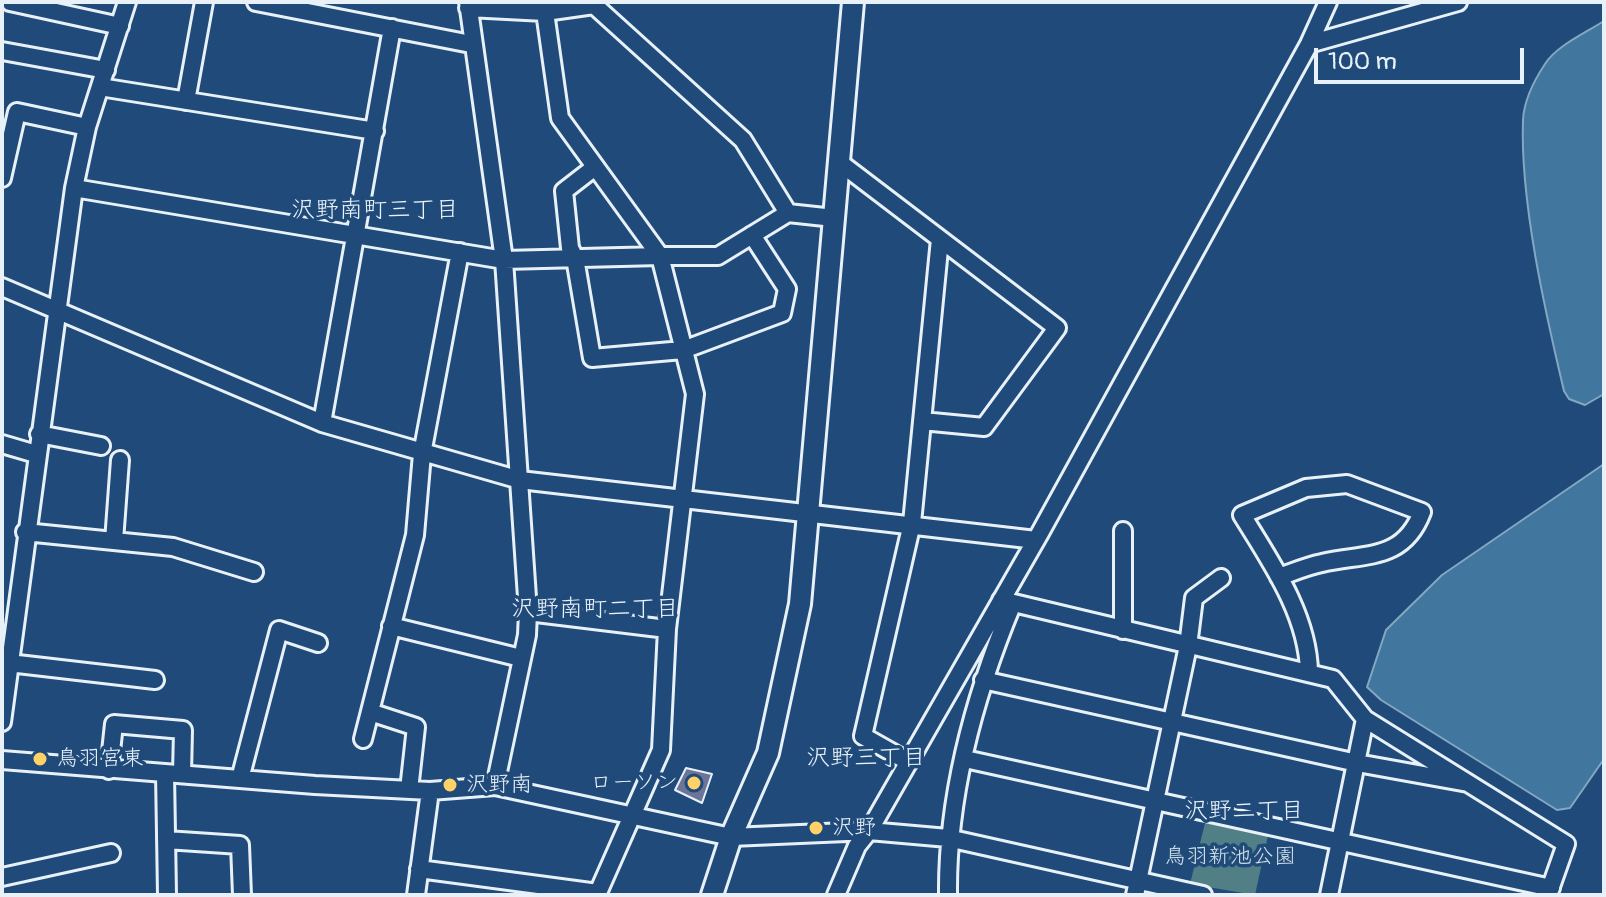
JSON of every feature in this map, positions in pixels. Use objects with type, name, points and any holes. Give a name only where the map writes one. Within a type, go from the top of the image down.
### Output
[{"type":"street","points":[[10,2],[120,26]]},
{"type":"street","points":[[2,722],[25,532],[74,188],[87,127],[127,2]]},
{"type":"street","points":[[186,101],[204,2]]},
{"type":"street","points":[[256,2],[471,44]]},
{"type":"street","points":[[712,895],[731,837],[768,753],[800,604],[853,2]]},
{"type":"street","points":[[836,895],[857,846],[1007,602],[1036,540],[1309,44],[1328,2]]},
{"type":"street","points":[[1309,44],[1458,2]]},
{"type":"street","points":[[495,786],[527,635],[528,612],[504,260],[471,44],[468,5],[545,12],[594,5],[743,140],[788,213]]},
{"type":"street","points":[[419,869],[598,894],[661,750],[667,629],[695,394],[660,256],[560,118],[545,12]]},
{"type":"street","points":[[322,423],[392,28]]},
{"type":"street","points":[[2,51],[106,70]]},
{"type":"street","points":[[100,87],[375,131]]},
{"type":"street","points":[[2,178],[17,112],[87,127]]},
{"type":"street","points":[[839,162],[1057,328],[984,427],[922,421]]},
{"type":"street","points":[[595,167],[564,191],[570,248],[575,258],[592,358],[683,350],[782,313],[787,289],[752,235]]},
{"type":"street","points":[[74,188],[504,260],[718,256],[788,213],[834,218]]},
{"type":"street","points":[[909,762],[863,736],[912,523],[940,239]]},
{"type":"street","points":[[363,739],[415,535],[422,454],[460,252]]},
{"type":"street","points":[[2,287],[57,313],[322,423],[520,480],[912,523],[1036,540]]},
{"type":"street","points":[[39,434],[101,446]]},
{"type":"street","points":[[2,444],[36,454]]},
{"type":"street","points":[[114,541],[120,460]]},
{"type":"street","points":[[1279,577],[1323,562],[1380,555],[1415,530],[1422,512],[1347,484],[1306,488],[1242,515],[1279,577],[1309,645],[1309,672]]},
{"type":"street","points":[[1123,531],[1123,630]]},
{"type":"street","points":[[25,532],[173,547],[254,572]]},
{"type":"street","points":[[1136,888],[1188,646],[1194,598],[1221,578]]},
{"type":"street","points":[[965,759],[1340,840],[1550,892],[1566,844],[1365,719],[1333,679],[1007,602]]},
{"type":"street","points":[[948,895],[948,838],[983,680],[1007,602]]},
{"type":"street","points":[[528,612],[667,629]]},
{"type":"street","points":[[391,626],[521,658]]},
{"type":"street","points":[[240,779],[279,630],[318,643]]},
{"type":"street","points":[[9,663],[155,680]]},
{"type":"street","points":[[983,680],[1357,763],[1468,783]]},
{"type":"street","points":[[370,712],[416,727],[409,790]]},
{"type":"street","points":[[1329,895],[1365,719]]},
{"type":"street","points":[[109,770],[114,724],[183,730],[173,774],[166,840],[167,895]]},
{"type":"street","points":[[2,760],[409,790],[495,786],[731,837],[869,831],[948,838],[1136,888],[1203,895]]},
{"type":"street","points":[[416,895],[430,791]]},
{"type":"street","points":[[166,840],[240,845],[242,895]]},
{"type":"street","points":[[2,877],[111,853]]},
{"type":"green space","name":"鳥羽新池公園","points":[[1206,819],[1269,831],[1255,895],[1190,884]]},
{"type":"water","points":[[1604,21],[1604,394],[1585,405],[1569,399],[1564,391],[1549,326],[1525,185],[1523,120],[1531,90],[1550,57]]},
{"type":"water","points":[[1604,464],[1604,759],[1570,808],[1557,810],[1381,700],[1367,687],[1386,630],[1442,575]]},
{"type":"building","points":[[686,768],[712,774],[702,803],[675,790]]},
{"type":"place","name":"鳥羽宮東","points":[[40,759]]},
{"type":"place","name":"ローソン","points":[[694,783]]},
{"type":"place","name":"沢野南","points":[[450,785]]},
{"type":"place","name":"沢野","points":[[816,828]]},
{"type":"district","name":"沢野南町三丁目","points":[[375,211]]},
{"type":"district","name":"沢野南町二丁目","points":[[595,610]]},
{"type":"district","name":"沢野三丁目","points":[[866,759]]},
{"type":"district","name":"沢野二丁目","points":[[1244,812]]}]
